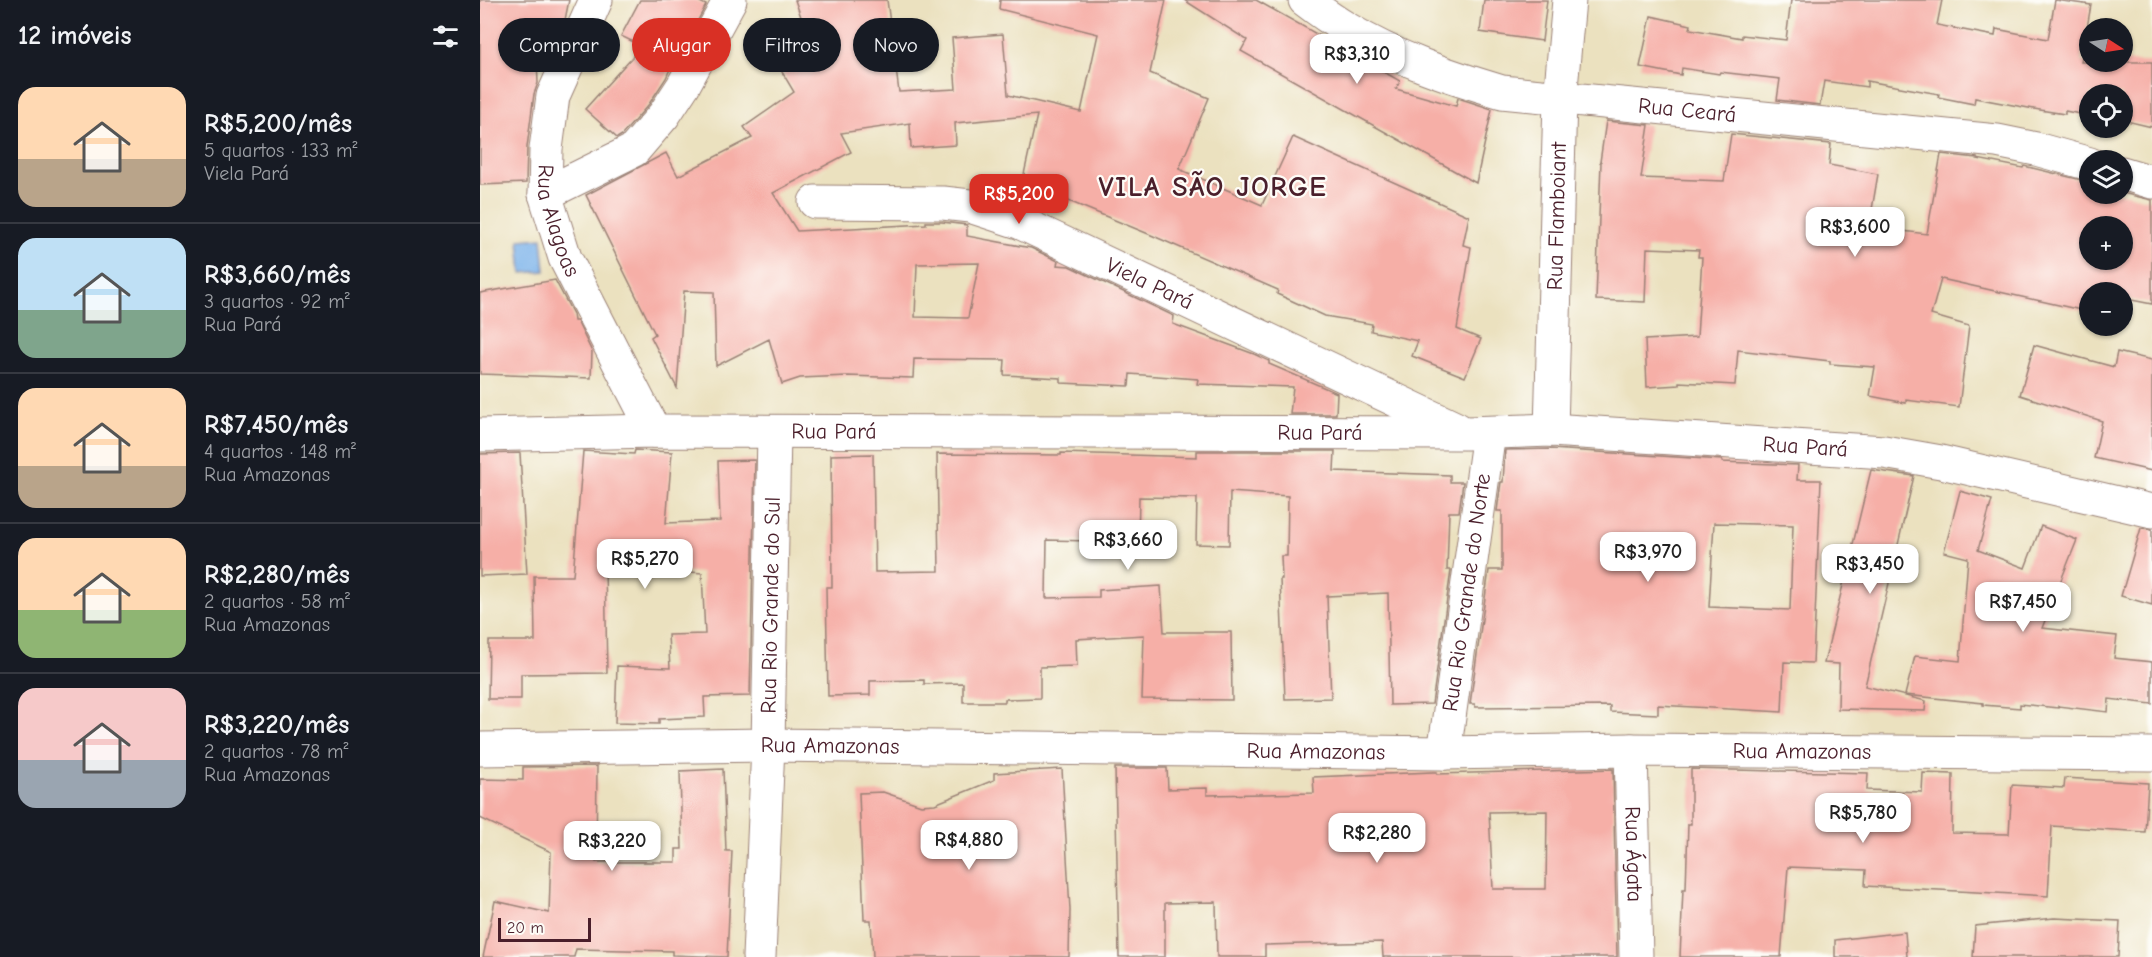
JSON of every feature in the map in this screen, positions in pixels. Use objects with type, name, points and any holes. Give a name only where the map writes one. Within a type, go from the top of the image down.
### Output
[{"type":"street","name":"Rua Alagoas","points":[[596,0],[554,96],[546,149],[545,194],[565,258],[654,431]]},
{"type":"street","points":[[545,194],[634,150],[664,115],[683,86],[730,0]]},
{"type":"street","name":"Rua Ceará","points":[[1305,0],[1346,29],[1390,52],[1450,76],[1502,92],[1997,141],[2079,161]]},
{"type":"street","name":"Rua Flamboiant","points":[[1551,430],[1560,99],[1569,0]]},
{"type":"street","points":[[2133,176],[2152,182]]},
{"type":"street","name":"Viela Pará","points":[[815,202],[942,203],[970,206],[1008,218],[1478,433]]},
{"type":"street","name":"Rua Pará","points":[[480,435],[654,431],[1478,433],[1551,430],[1884,452],[1941,462],[2152,511]]},
{"type":"street","name":"Rua Rio Grande do Sul","points":[[759,957],[768,745],[774,432]]},
{"type":"street","name":"Rua Rio Grande do Norte","points":[[1444,753],[1478,433]]},
{"type":"street","name":"Rua Amazonas","points":[[480,749],[768,745],[1444,753],[1631,750],[2152,754]]},
{"type":"street","name":"Rua Ágata","points":[[1631,750],[1636,957]]},
{"type":"water","points":[[542,238],[545,271],[522,273],[519,240]]},
{"type":"building","points":[[480,0],[569,0],[565,18],[498,18],[498,72],[538,72],[538,83],[534,94],[527,147],[526,183],[480,185]]},
{"type":"building","points":[[640,0],[696,0],[706,5],[699,18],[632,18],[632,41],[621,36]]},
{"type":"building","points":[[795,0],[887,0],[889,18],[853,18],[853,72],[896,72],[899,92],[956,89],[952,38],[1003,34],[1008,95],[1081,112],[1098,34],[999,9],[1000,0],[1166,0],[1150,73],[1209,98],[1179,169],[1262,205],[1293,137],[1469,216],[1463,245],[1471,247],[1457,329],[1481,339],[1465,377],[1412,356],[1418,341],[1371,331],[1372,324],[1325,316],[1277,294],[1278,290],[1151,235],[1054,195],[1021,188],[1037,115],[955,123],[956,145],[911,148],[910,123],[841,133],[851,152],[773,193],[797,231],[942,222],[967,225],[967,236],[1031,248],[1058,261],[1057,265],[1069,266],[1174,316],[1173,324],[1254,354],[1269,361],[1269,364],[1337,393],[1336,414],[1290,414],[1293,387],[1197,384],[1198,379],[1130,374],[1129,386],[1061,383],[1061,378],[1004,375],[1005,360],[914,359],[913,378],[847,376],[800,378],[782,384],[769,339],[716,366],[714,292],[684,291],[677,388],[651,337],[655,334],[586,195],[666,153],[678,176],[752,138],[744,127],[794,92],[782,72],[841,72],[841,18],[799,18],[801,17]],"holes":[[[979,263],[968,318],[915,317],[917,264]]]},
{"type":"building","points":[[1184,0],[1256,0],[1400,81],[1396,89],[1456,106],[1458,98],[1492,109],[1476,183],[1241,51],[1247,40]]},
{"type":"building","points":[[1484,0],[1547,0],[1542,41],[1480,32]]},
{"type":"building","points":[[1791,0],[1942,0],[1937,25],[1995,36],[1996,29],[2048,39],[2055,0],[2091,5],[2089,18],[2079,18],[2079,72],[2133,72],[2133,62],[2152,62],[2152,127],[2133,123],[2133,84],[2079,84],[2079,114],[2065,111],[2065,114],[1975,98],[1974,104],[1938,97],[1939,94],[1867,81],[1867,87],[1824,81],[1820,105],[1777,100],[1780,79],[1720,72],[1719,74],[1682,68],[1681,75],[1640,67],[1651,16],[1691,25],[1690,29],[1742,38],[1742,35],[1786,40]]},
{"type":"building","points":[[632,57],[632,72],[669,72],[649,104],[617,138],[585,109]]},
{"type":"building","points":[[1606,121],[1649,125],[1641,178],[1724,181],[1731,134],[1831,144],[1829,165],[1878,174],[1869,227],[1927,234],[1941,154],[1977,158],[2023,168],[2024,166],[2079,179],[2079,204],[2133,204],[2133,196],[2152,200],[2152,304],[2133,300],[2133,282],[2079,282],[2079,310],[1941,279],[1931,315],[1969,326],[1959,407],[1906,400],[1906,403],[1870,396],[1875,367],[1830,364],[1830,361],[1738,350],[1735,385],[1679,382],[1679,385],[1647,387],[1645,340],[1697,337],[1702,257],[1698,257],[1699,250],[1647,248],[1645,302],[1596,300],[1601,162]]},
{"type":"building","points":[[555,280],[573,314],[574,321],[577,321],[592,352],[591,378],[480,374],[480,293]]},
{"type":"building","points":[[2034,345],[2114,367],[2117,352],[2152,360],[2152,471],[2094,458],[2102,421],[2020,395]]},
{"type":"building","points":[[1551,449],[1722,460],[1722,462],[1798,465],[1797,480],[1821,480],[1813,663],[1784,662],[1782,712],[1658,705],[1658,714],[1610,712],[1610,706],[1475,707],[1475,704],[1470,704],[1489,570],[1502,570],[1502,511],[1497,511],[1501,482],[1503,482],[1505,450]],"holes":[[[1714,523],[1793,525],[1790,610],[1709,607]]]},
{"type":"building","points":[[635,450],[672,452],[666,523],[720,521],[718,461],[755,460],[750,696],[704,697],[705,717],[659,719],[659,724],[615,723],[617,666],[670,668],[668,635],[705,634],[702,573],[605,565],[607,673],[521,674],[521,699],[488,699],[489,641],[535,641],[534,576],[573,576],[583,451],[634,454]]},
{"type":"building","points":[[1197,451],[1335,451],[1334,471],[1450,475],[1450,482],[1463,482],[1459,512],[1449,512],[1447,570],[1451,570],[1432,704],[1390,705],[1388,593],[1327,596],[1331,698],[1285,699],[1280,579],[1282,579],[1281,556],[1287,556],[1288,496],[1230,492],[1229,545],[1196,544],[1197,498],[1139,497],[1138,542],[1047,540],[1046,598],[1099,597],[1099,590],[1161,586],[1164,632],[1231,632],[1232,700],[1142,699],[1144,635],[1076,639],[1077,666],[1040,667],[1040,698],[1005,699],[1005,702],[963,702],[963,683],[924,684],[924,680],[870,681],[870,695],[828,696],[826,587],[832,587],[831,455],[873,454],[875,572],[939,571],[937,454],[1061,455],[1061,453],[1197,457]]},
{"type":"building","points":[[520,453],[527,574],[480,576],[480,454]]},
{"type":"building","points":[[1871,470],[1914,476],[1865,686],[1926,701],[1925,711],[1838,709],[1839,664],[1824,663]]},
{"type":"building","points":[[1960,491],[1992,500],[1978,550],[2025,568],[2041,526],[2077,540],[2042,628],[2117,636],[2114,658],[2152,662],[2152,704],[2109,699],[2108,712],[2058,706],[2058,708],[2020,704],[2020,708],[1983,705],[1983,703],[1905,695],[1915,656],[1960,661],[1968,558],[1944,552]]},
{"type":"building","points":[[2141,528],[2152,529],[2152,605],[2121,596]]},
{"type":"building","points":[[597,766],[596,862],[676,862],[676,849],[682,849],[680,771],[723,769],[726,851],[732,851],[727,957],[672,955],[672,951],[576,949],[574,957],[483,957],[495,901],[549,913],[551,852],[480,818],[480,779],[523,780],[523,767]]},
{"type":"building","points":[[1115,768],[1167,768],[1168,789],[1207,788],[1207,795],[1314,793],[1313,777],[1613,769],[1617,957],[1383,957],[1382,942],[1265,945],[1265,957],[1217,957],[1216,902],[1165,903],[1165,957],[1119,957]],"holes":[[[1547,811],[1546,889],[1493,889],[1489,812]]]},
{"type":"building","points":[[1062,769],[1070,910],[1069,957],[873,957],[871,920],[864,920],[859,793],[883,792],[921,805],[935,804],[994,780],[994,773]]},
{"type":"building","points":[[1691,769],[1868,773],[1867,790],[1922,792],[1923,773],[1953,774],[1952,833],[2009,834],[2012,785],[2064,788],[2065,778],[2148,783],[2145,832],[2052,826],[2048,896],[1865,886],[1866,870],[1788,867],[1781,957],[1680,957],[1683,889],[1686,889],[1688,824],[1691,824]]},
{"type":"building","points":[[2054,918],[2120,921],[2118,957],[1973,957],[1975,926]]},
{"type":"building","points":[[1905,932],[1907,957],[1835,957],[1835,940]]},
{"type":"district","name":"VILA SÃO JORGE","points":[[1213,187]]}]
